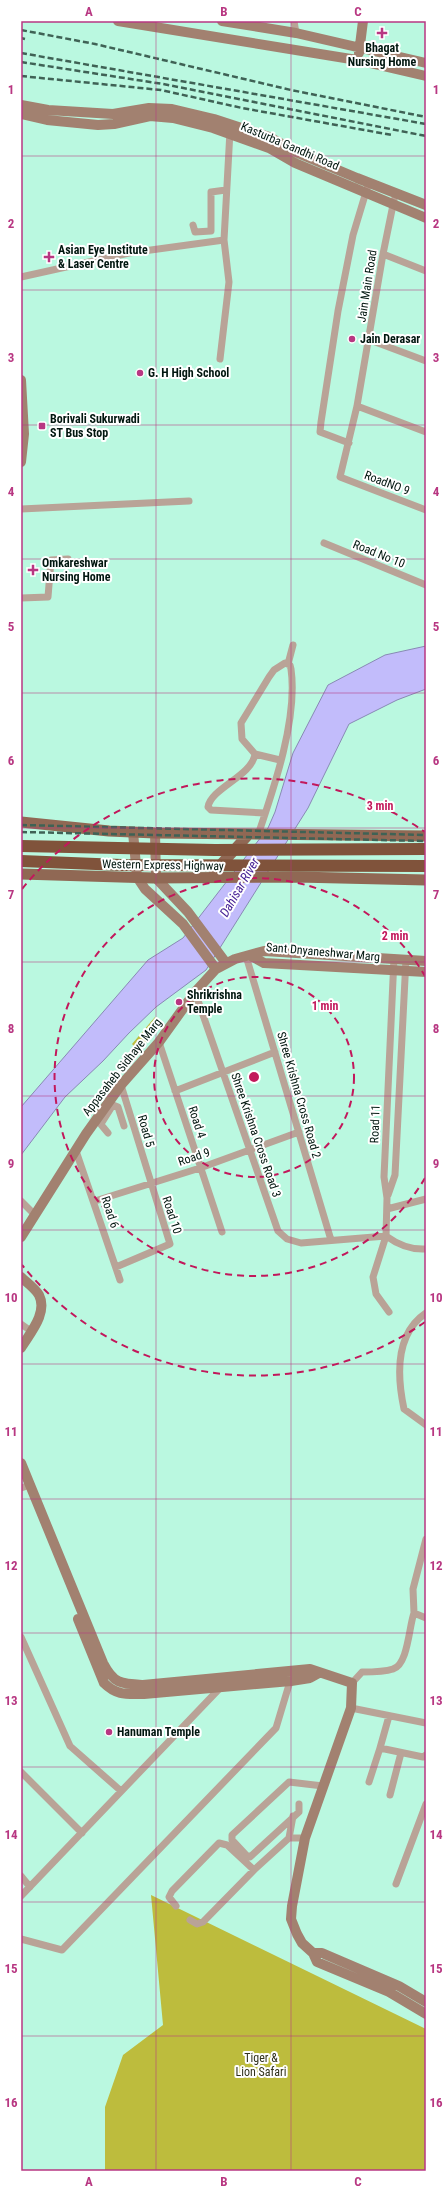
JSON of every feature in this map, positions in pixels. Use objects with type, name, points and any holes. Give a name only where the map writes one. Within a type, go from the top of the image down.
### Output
[{"type":"highway","name":"Western Express Highway","points":[[21,846],[215,850],[426,849]]},
{"type":"highway","name":"Western Express Highway","points":[[21,861],[121,865],[426,866]]},
{"type":"main road","points":[[21,822],[155,833],[426,836]]},
{"type":"main road","points":[[208,878],[256,835]]},
{"type":"main road","points":[[21,874],[156,878],[296,877],[426,880]]},
{"type":"street","points":[[118,21],[140,23],[220,38],[357,60],[426,76]]},
{"type":"street","points":[[220,38],[222,21],[254,24],[360,46],[426,63]]},
{"type":"street","points":[[294,21],[296,33]]},
{"type":"street","points":[[357,60],[363,21]]},
{"type":"street","name":"Kasturba Gandhi Road","points":[[21,105],[47,115]]},
{"type":"street","name":"Kasturba Gandhi Road","points":[[21,114],[114,119],[149,108],[172,110],[214,119],[230,130],[269,138],[298,158],[366,187],[396,194],[426,205]]},
{"type":"street","points":[[220,360],[229,282],[224,240],[230,130]]},
{"type":"street","points":[[348,443],[320,432],[338,311],[353,235],[366,187]]},
{"type":"street","name":"Kasturba Gandhi Road","points":[[366,187],[393,205],[426,218]]},
{"type":"street","points":[[193,225],[195,232],[211,231],[211,192],[226,190]]},
{"type":"street","name":"Jain Main Road","points":[[340,477],[357,406],[370,340],[383,254],[396,194]]},
{"type":"street","points":[[21,277],[129,253],[224,240]]},
{"type":"street","points":[[383,254],[426,271]]},
{"type":"street","points":[[370,340],[426,361]]},
{"type":"street","points":[[21,380],[24,434],[21,462]]},
{"type":"street","points":[[357,406],[426,432]]},
{"type":"street","name":"RoadNO 9","points":[[340,477],[426,510]]},
{"type":"street","points":[[21,509],[189,501]]},
{"type":"street","name":"Road No 10","points":[[324,543],[426,585]]},
{"type":"street","points":[[21,598],[48,597],[50,563],[54,559],[68,559]]},
{"type":"street","points":[[256,835],[265,813],[280,760],[293,691],[291,669],[288,664],[293,645]]},
{"type":"street","points":[[280,760],[254,754],[242,739],[241,723],[274,670],[283,664],[288,664]]},
{"type":"street","points":[[254,754],[253,763],[228,786],[211,798],[208,807],[211,810],[265,813]]},
{"type":"street","points":[[133,832],[137,877],[145,889],[179,920],[216,969]]},
{"type":"street","points":[[155,833],[156,878],[188,912],[226,963]]},
{"type":"street","name":"Sant Dnyaneshwar Marg","points":[[248,956],[264,951],[426,961]]},
{"type":"street","name":"Appasaheb Sidhaye Marg","points":[[21,1237],[34,1214],[76,1151],[99,1122],[121,1085],[159,1042],[195,992],[216,969],[226,963],[248,956]]},
{"type":"street","name":"Sant Dnyaneshwar Marg","points":[[248,956],[264,963],[426,972]]},
{"type":"street","name":"Shree Krishna Cross Road 2","points":[[248,956],[331,1240]]},
{"type":"street","name":"Road 11","points":[[389,1312],[376,1294],[374,1277],[386,1236],[387,1198],[384,1177],[394,958]]},
{"type":"street","points":[[387,1198],[394,1175],[406,959]]},
{"type":"street","name":"Shree Krishna Cross Road 3","points":[[195,992],[278,1231],[287,1239],[301,1242],[386,1236]]},
{"type":"street","name":"Road 4","points":[[159,1042],[222,1232]]},
{"type":"street","points":[[175,1091],[275,1052]]},
{"type":"street","name":"Road 5","points":[[121,1085],[150,1182]]},
{"type":"street","points":[[108,1133],[99,1122],[114,1105],[118,1108],[124,1126]]},
{"type":"street","points":[[121,1116],[129,1112]]},
{"type":"street","name":"Road 9","points":[[95,1201],[150,1182],[200,1168],[299,1132]]},
{"type":"street","name":"Road 6","points":[[76,1151],[95,1201],[120,1280]]},
{"type":"street","name":"Road 10","points":[[116,1267],[170,1244],[150,1182]]},
{"type":"street","points":[[387,1209],[426,1199]]},
{"type":"street","points":[[21,1201],[34,1214]]},
{"type":"street","points":[[386,1236],[395,1243],[418,1250],[426,1250]]},
{"type":"street","points":[[21,1277],[38,1294],[42,1305],[41,1314],[21,1348]]},
{"type":"street","points":[[426,1313],[415,1321],[402,1344],[399,1385],[404,1408],[426,1425]]},
{"type":"street","points":[[21,1324],[31,1331]]},
{"type":"street","points":[[21,1462],[24,1484],[46,1531],[81,1616],[108,1673],[118,1682],[143,1685],[291,1681],[310,1678],[319,1673]]},
{"type":"street","points":[[426,1539],[413,1589],[414,1613],[409,1625],[402,1662],[394,1669],[362,1672],[352,1683],[351,1708],[305,1838],[291,1919],[302,1943],[313,1953],[317,1962],[389,1992],[426,2014]]},
{"type":"street","points":[[414,1613],[426,1618]]},
{"type":"street","points":[[21,1637],[70,1746],[121,1791]]},
{"type":"street","points":[[21,1896],[82,1833],[221,1682],[292,1670],[310,1669],[352,1683]]},
{"type":"street","points":[[21,1938],[62,1950],[276,1728],[291,1681],[292,1670]]},
{"type":"street","points":[[351,1708],[426,1723]]},
{"type":"street","points":[[369,1782],[389,1716]]},
{"type":"street","points":[[380,1748],[423,1758],[426,1755]]},
{"type":"street","points":[[390,1795],[401,1753]]},
{"type":"street","points":[[21,1772],[82,1833]]},
{"type":"street","points":[[299,1804],[300,1809],[250,1857],[246,1855],[231,1838],[289,1782],[323,1786]]},
{"type":"street","points":[[254,1815],[259,1814],[271,1802]]},
{"type":"street","points":[[396,1884],[426,1804]]},
{"type":"street","points":[[190,1920],[197,1924],[203,1922],[254,1870],[289,1838],[293,1816]]},
{"type":"street","points":[[289,1838],[305,1838]]},
{"type":"street","points":[[176,1906],[170,1900],[172,1891],[219,1843],[227,1844],[254,1870]]},
{"type":"street","points":[[21,1876],[30,1887]]},
{"type":"street","points":[[215,1904],[227,1893],[232,1892]]},
{"type":"street","points":[[313,1953],[322,1953],[399,1986],[426,2002]]},
{"type":"green space","points":[[155,1017],[162,1024],[139,1051],[132,1044]]},
{"type":"green space","name":"Tiger & Lion Safari","points":[[151,1895],[426,2029],[426,2171],[105,2171],[105,2107],[123,2055],[163,2025]]},
{"type":"water","name":"Dahisar River","points":[[426,646],[426,689],[397,700],[349,724],[308,808],[206,970],[156,1007],[65,1097],[21,1155],[21,1107],[148,960],[183,938],[268,828],[275,812],[293,753],[328,685],[385,655]]},
{"type":"railway","points":[[21,30],[95,44],[291,90],[426,117]]},
{"type":"railway","points":[[21,38],[25,39]]},
{"type":"railway","points":[[21,53],[426,124]]},
{"type":"railway","points":[[21,62],[163,84],[426,136]]},
{"type":"railway","points":[[21,76],[161,90],[242,108],[392,135]]},
{"type":"railway","points":[[21,825],[426,835]]},
{"type":"railway","points":[[21,832],[426,841]]},
{"type":"place","name":"Bhagat Nursing Home","points":[[382,33]]},
{"type":"place","name":"Asian Eye Institute & Laser Centre","points":[[49,257]]},
{"type":"place","name":"Jain Derasar","points":[[352,339]]},
{"type":"place","name":"G. H High School","points":[[140,373]]},
{"type":"place","name":"Borivali Sukurwadi ST Bus Stop","points":[[42,426]]},
{"type":"place","name":"Omkareshwar Nursing Home","points":[[33,570]]},
{"type":"place","name":"Shrikrishna Temple","points":[[179,1002]]},
{"type":"place","name":"Hanuman Temple","points":[[109,1732]]}]
